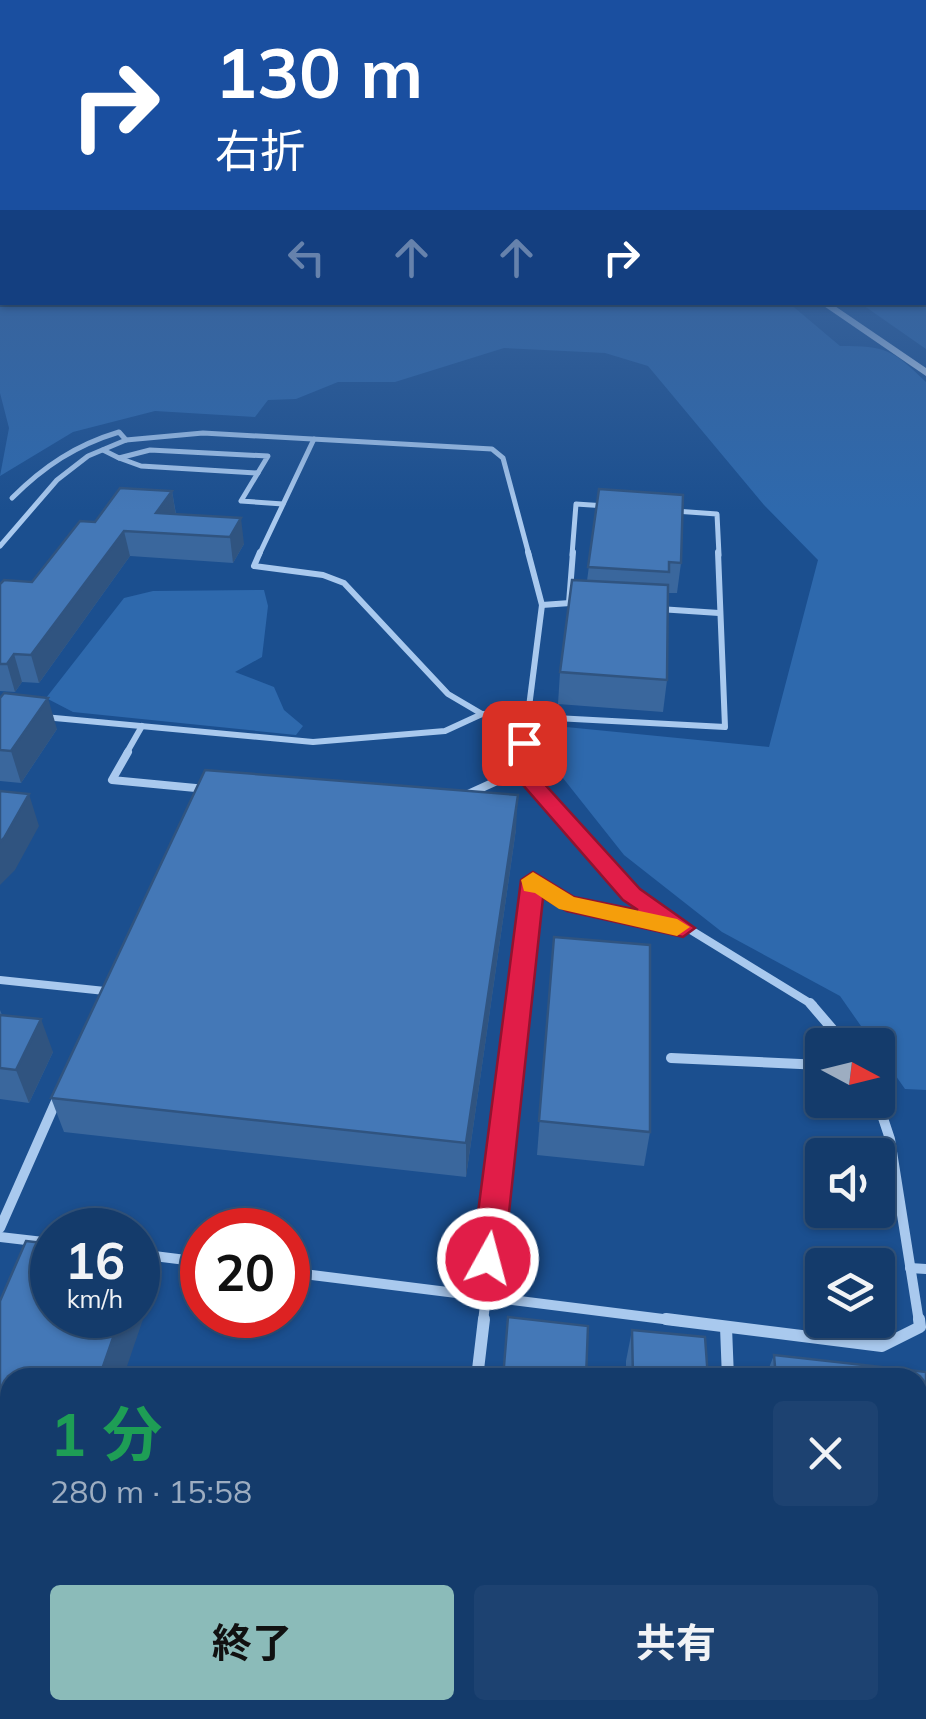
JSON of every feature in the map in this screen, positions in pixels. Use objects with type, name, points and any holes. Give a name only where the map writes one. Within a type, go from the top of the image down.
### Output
[{"type":"main road","points":[[892,350],[926,374]]},
{"type":"lane","points":[[12,498],[50,460],[87,441],[119,432],[126,440]]},
{"type":"lane","points":[[0,546],[58,480],[88,456],[126,440],[203,433],[492,449],[503,458],[542,605],[521,770],[632,894],[809,1001],[832,1028]]},
{"type":"lane","points":[[314,440],[254,566],[268,572],[333,576],[344,583],[448,694],[482,714],[725,727],[717,514],[664,510]]},
{"type":"lane","points":[[103,450],[142,466],[258,473]]},
{"type":"lane","points":[[120,458],[150,450],[268,456],[240,502],[283,504]]},
{"type":"lane","points":[[34,476],[58,480]]},
{"type":"lane","points":[[569,603],[576,504],[611,507]]},
{"type":"lane","points":[[542,605],[588,604]]},
{"type":"lane","points":[[644,608],[719,613]]},
{"type":"lane","points":[[32,716],[313,742],[445,731],[482,714]]},
{"type":"lane","points":[[142,726],[112,780],[224,791]]},
{"type":"lane","points":[[449,802],[521,770]]},
{"type":"lane","points":[[478,1368],[533,880],[567,903],[683,928]]},
{"type":"lane","points":[[0,980],[105,991],[97,1009]]},
{"type":"lane","points":[[671,1058],[805,1064]]},
{"type":"lane","points":[[0,1228],[64,1082]]},
{"type":"lane","points":[[310,1275],[882,1346],[920,1327],[890,1139],[883,1118]]},
{"type":"lane","points":[[0,1237],[30,1240]]},
{"type":"lane","points":[[910,1268],[926,1270]]},
{"type":"lane","points":[[726,1327],[728,1368]]},
{"type":"shaded area","points":[[0,350],[497,350],[395,382],[338,382],[296,399],[268,400],[255,417],[155,411],[73,432],[0,476],[9,428],[0,393]]},
{"type":"shaded area","points":[[549,350],[882,350],[905,362],[926,382],[926,1090],[905,1089],[895,1075],[895,1028],[862,1028],[840,996],[722,932],[624,855],[555,768],[566,727],[769,747],[818,560],[764,505],[648,366],[605,353]]},
{"type":"shaded area","points":[[264,590],[268,606],[262,657],[235,672],[274,687],[284,710],[303,726],[296,735],[73,712],[46,698],[124,598],[153,591]]},
{"type":"building","points":[[120,488],[172,491],[156,513],[241,518],[230,537],[124,531],[31,655],[14,654],[7,664],[0,664],[0,584],[4,580],[32,582],[80,521],[95,522]]},
{"type":"building","points":[[599,489],[683,495],[681,563],[669,562],[669,572],[588,567]]},
{"type":"building","points":[[572,580],[668,585],[667,680],[560,672]]},
{"type":"building","points":[[4,693],[48,698],[11,751],[0,750],[0,698]]},
{"type":"building","points":[[205,770],[518,795],[466,1143],[51,1098]]},
{"type":"building","points":[[0,791],[29,794],[0,842]]},
{"type":"building","points":[[554,937],[650,945],[650,1132],[539,1121]]},
{"type":"building","points":[[0,1015],[41,1019],[16,1070],[0,1068]]},
{"type":"building","points":[[26,1241],[30,1241],[30,1338],[113,1338],[102,1368],[0,1368],[0,1301]]},
{"type":"building","points":[[508,1317],[588,1326],[586,1368],[504,1368]]},
{"type":"building","points":[[632,1330],[705,1337],[707,1368],[633,1368]]},
{"type":"building","points":[[774,1355],[890,1368],[775,1368]]},
{"type":"slow traffic","points":[[532,885],[533,880],[567,903],[677,927]]},
{"type":"route","points":[[488,1259],[533,880],[567,903],[683,928],[632,894],[521,770],[524,743]]}]
